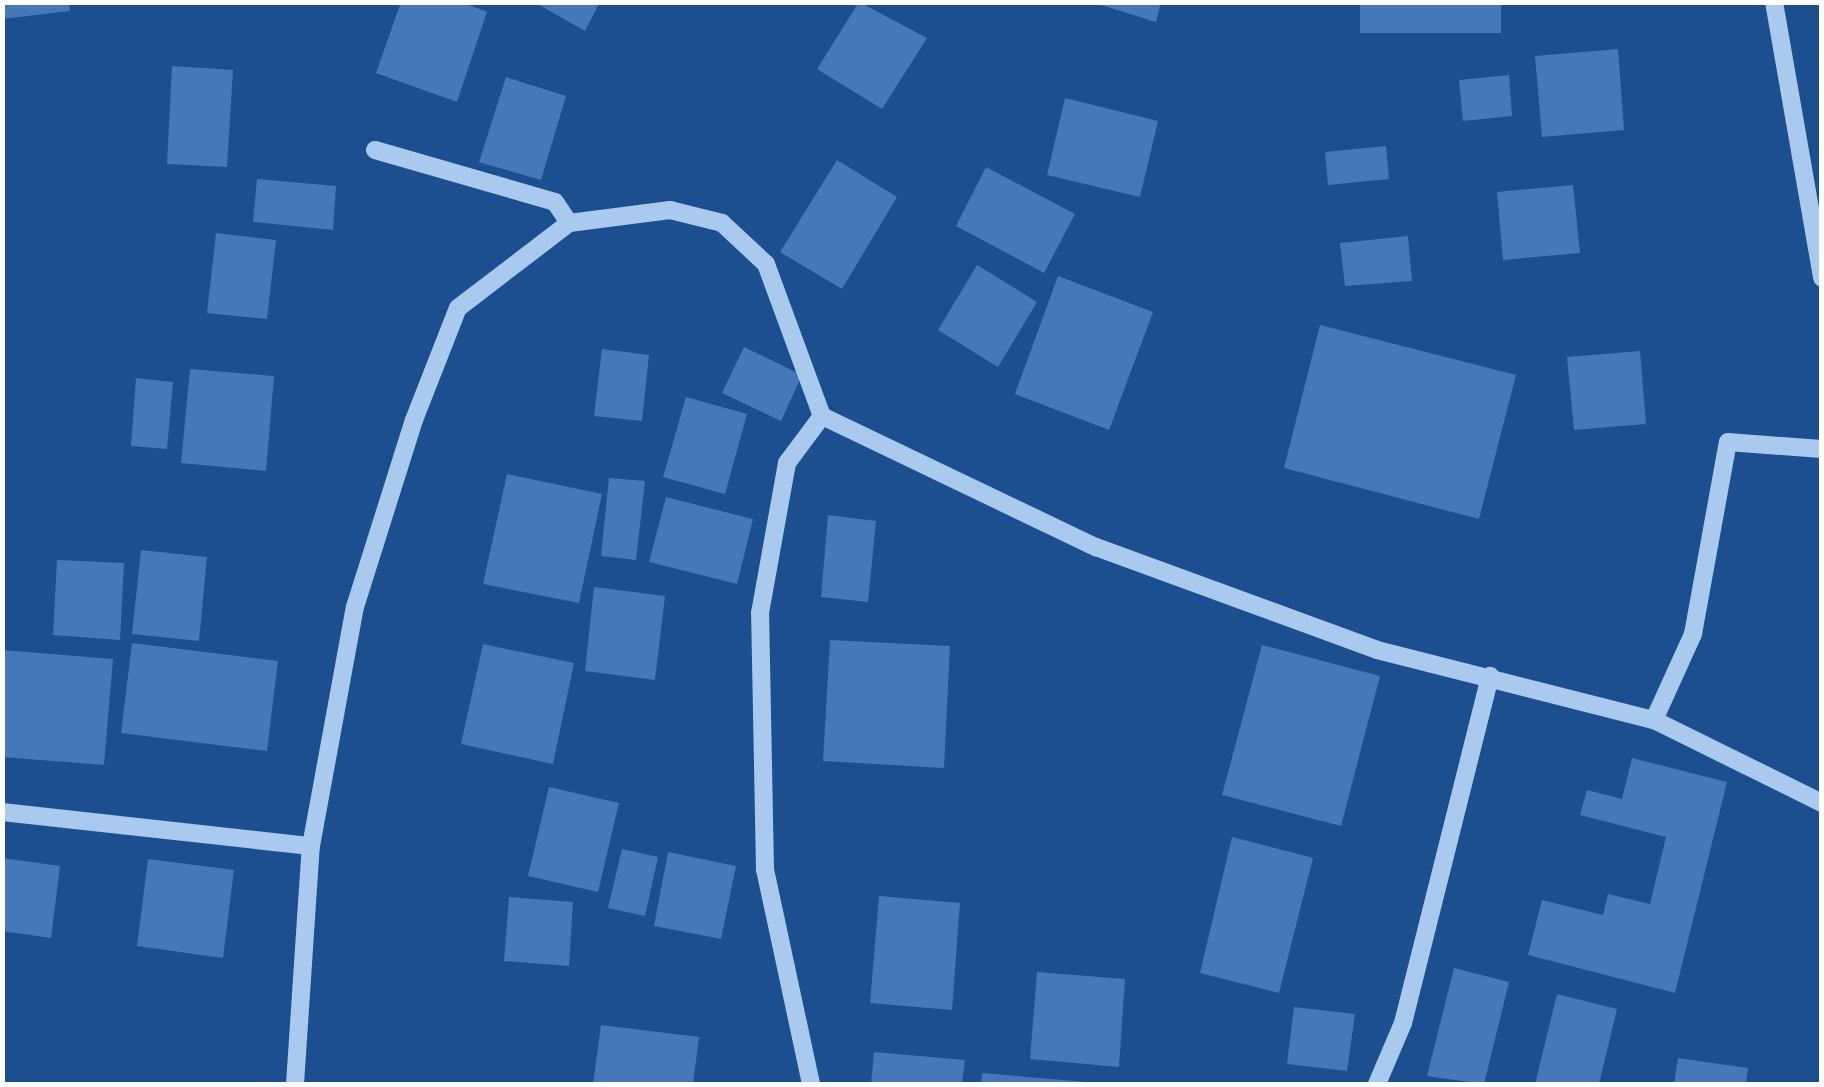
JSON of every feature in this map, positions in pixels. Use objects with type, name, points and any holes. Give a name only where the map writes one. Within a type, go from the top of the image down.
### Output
[{"type":"street","points":[[1774,2],[1822,278]]},
{"type":"street","points":[[375,150],[555,202],[569,223]]},
{"type":"street","points":[[295,1084],[311,846],[355,607],[458,308],[569,223],[670,210],[722,224],[766,264],[822,416],[1096,547],[1377,650],[1654,720],[1822,803]]},
{"type":"street","points":[[812,1084],[765,869],[760,614],[787,463],[822,416]]},
{"type":"street","points":[[1654,720],[1693,634],[1728,442],[1822,449]]},
{"type":"street","points":[[1376,1084],[1403,1023],[1490,676]]},
{"type":"street","points":[[2,812],[311,846]]},
{"type":"building","points":[[2,2],[69,2],[70,11],[2,19]]},
{"type":"building","points":[[401,2],[461,2],[487,12],[457,102],[376,73]]},
{"type":"building","points":[[534,2],[600,2],[585,31]]},
{"type":"building","points":[[859,2],[927,38],[882,109],[817,69]]},
{"type":"building","points":[[1091,2],[1161,2],[1156,22]]},
{"type":"building","points":[[1360,2],[1501,2],[1501,33],[1360,33]]},
{"type":"building","points":[[1618,49],[1624,130],[1542,137],[1535,56]]},
{"type":"building","points":[[172,66],[233,70],[227,167],[167,164]]},
{"type":"building","points":[[1509,75],[1512,116],[1463,121],[1459,80]]},
{"type":"building","points":[[506,77],[566,96],[541,180],[479,162]]},
{"type":"building","points":[[1065,98],[1158,121],[1140,197],[1047,175]]},
{"type":"building","points":[[1386,146],[1389,179],[1328,185],[1325,152]]},
{"type":"building","points":[[837,160],[897,197],[842,289],[780,252]]},
{"type":"building","points":[[986,167],[1075,214],[1044,273],[956,226]]},
{"type":"building","points":[[257,179],[336,186],[333,230],[253,222]]},
{"type":"building","points":[[1573,185],[1580,253],[1503,260],[1497,192]]},
{"type":"building","points":[[216,233],[276,240],[267,319],[207,313]]},
{"type":"building","points":[[1408,236],[1412,281],[1345,286],[1340,243]]},
{"type":"building","points":[[977,265],[1037,302],[998,367],[938,330]]},
{"type":"building","points":[[1058,276],[1153,312],[1109,430],[1015,394]]},
{"type":"building","points":[[1320,325],[1516,375],[1479,519],[1284,468]]},
{"type":"building","points":[[744,347],[802,375],[781,421],[722,393]]},
{"type":"building","points":[[602,349],[649,355],[642,421],[594,416]]},
{"type":"building","points":[[1640,351],[1646,424],[1574,430],[1567,357]]},
{"type":"building","points":[[190,369],[274,376],[266,471],[181,463]]},
{"type":"building","points":[[136,378],[173,382],[167,449],[131,446]]},
{"type":"building","points":[[686,397],[747,414],[725,494],[663,477]]},
{"type":"building","points":[[507,474],[602,494],[579,603],[483,584]]},
{"type":"building","points":[[609,478],[645,481],[636,560],[601,556]]},
{"type":"building","points":[[666,497],[753,519],[737,584],[649,562]]},
{"type":"building","points":[[828,515],[876,521],[868,602],[821,597]]},
{"type":"building","points":[[141,550],[207,557],[199,641],[132,634]]},
{"type":"building","points":[[57,560],[124,563],[120,640],[53,635]]},
{"type":"building","points":[[594,587],[665,596],[655,680],[585,671]]},
{"type":"building","points":[[830,640],[950,646],[944,768],[823,761]]},
{"type":"building","points":[[132,643],[278,661],[267,751],[121,733]]},
{"type":"building","points":[[483,644],[574,663],[553,764],[461,744]]},
{"type":"building","points":[[1262,645],[1380,676],[1341,826],[1222,795]]},
{"type":"building","points":[[2,650],[113,659],[104,765],[2,757]]},
{"type":"building","points":[[1632,758],[1727,782],[1675,993],[1528,955],[1542,900],[1603,915],[1608,894],[1650,904],[1666,837],[1580,815],[1587,790],[1622,799]]},
{"type":"building","points":[[549,787],[619,803],[598,892],[528,876]]},
{"type":"building","points":[[1232,837],[1313,858],[1279,993],[1200,973]]},
{"type":"building","points":[[622,849],[658,857],[645,916],[608,908]]},
{"type":"building","points":[[668,852],[736,866],[721,939],[654,926]]},
{"type":"building","points":[[2,858],[60,866],[51,938],[2,931]]},
{"type":"building","points":[[148,859],[234,870],[223,958],[137,946]]},
{"type":"building","points":[[879,896],[960,903],[952,1010],[870,1003]]},
{"type":"building","points":[[509,897],[573,902],[569,966],[504,961]]},
{"type":"building","points":[[1454,968],[1509,982],[1484,1084],[1427,1076]]},
{"type":"building","points":[[1037,972],[1125,979],[1119,1067],[1030,1059]]},
{"type":"building","points":[[1557,994],[1617,1009],[1599,1084],[1535,1084]]},
{"type":"building","points":[[1294,1007],[1355,1014],[1347,1071],[1287,1064]]},
{"type":"building","points":[[601,1025],[699,1037],[693,1084],[593,1084]]},
{"type":"building","points":[[874,1052],[965,1060],[962,1084],[871,1084]]},
{"type":"building","points":[[1678,1058],[1748,1068],[1746,1084],[1674,1084]]},
{"type":"building","points":[[982,1073],[1086,1082],[1086,1084],[981,1084]]}]
